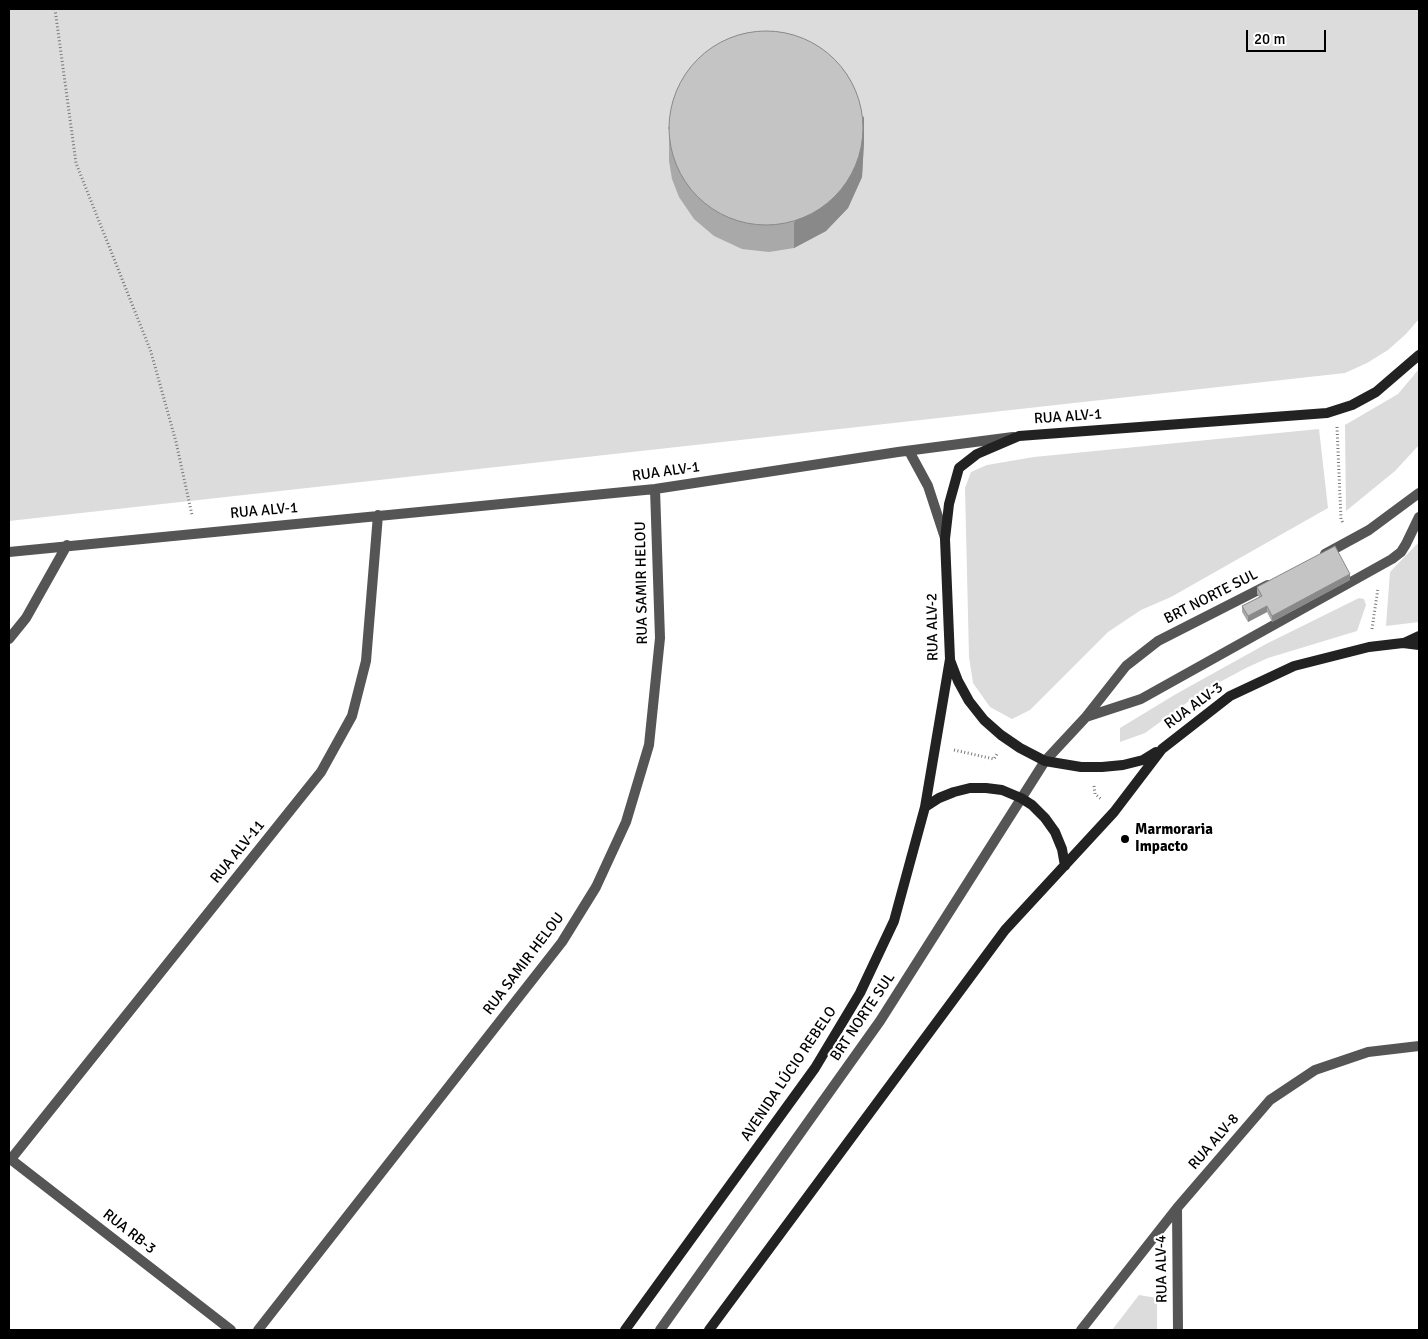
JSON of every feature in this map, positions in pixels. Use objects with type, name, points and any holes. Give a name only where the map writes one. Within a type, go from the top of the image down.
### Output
[{"type":"main road","name":"RUA ALV-1","points":[[1019,436],[1332,412],[1376,392],[1419,355]]},
{"type":"main road","points":[[945,539],[949,504],[959,468],[977,454],[1019,436]]},
{"type":"main road","name":"RUA ALV-2","points":[[925,807],[950,659],[945,539]]},
{"type":"main road","points":[[1403,643],[1419,636]]},
{"type":"main road","name":"RUA ALV-3","points":[[1065,866],[1114,812],[1162,749],[1230,696],[1294,666],[1369,647],[1403,643],[1419,645]]},
{"type":"main road","points":[[950,659],[958,681],[969,702],[984,720],[1008,740],[1045,762],[1094,768],[1123,765],[1143,760],[1162,749]]},
{"type":"main road","points":[[708,1330],[1005,930],[1065,866],[1062,849],[1055,832],[1032,805],[1021,798],[1002,790],[970,788],[939,798],[925,807]]},
{"type":"main road","name":"AVENIDA LÚCIO REBELO","points":[[625,1330],[815,1068],[860,993],[894,921],[925,807]]},
{"type":"street","name":"RUA ALV-1","points":[[9,552],[378,515],[655,490],[898,452],[1019,436]]},
{"type":"street","name":"RUA ALV-2","points":[[909,451],[928,486],[945,539]]},
{"type":"street","name":"RUA SAMIR HELOU","points":[[258,1330],[562,942],[599,879],[626,822],[649,745],[660,638],[655,490]]},
{"type":"street","points":[[1318,558],[1369,530],[1419,493]]},
{"type":"street","name":"RUA ALV-11","points":[[10,1159],[321,772],[352,716],[366,661],[378,515]]},
{"type":"street","name":"BRT NORTE SUL","points":[[1085,718],[1141,699],[1392,559],[1401,552],[1419,517]]},
{"type":"street","points":[[9,639],[26,618],[67,545]]},
{"type":"street","name":"BRT NORTE SUL","points":[[660,1330],[880,1021],[1045,762],[1085,718],[1126,666],[1158,641],[1275,581]]},
{"type":"street","name":"RUA ALV-8","points":[[1081,1330],[1177,1208],[1270,1100],[1315,1070],[1368,1052],[1419,1046]]},
{"type":"street","name":"RUA RB-3","points":[[10,1159],[231,1330]]},
{"type":"street","name":"RUA ALV-4","points":[[1177,1208],[1178,1330]]},
{"type":"path","points":[[54,9],[76,163],[151,352],[176,442],[196,533]]},
{"type":"path","points":[[1332,412],[1341,518],[1353,539]]},
{"type":"path","points":[[1369,647],[1378,587],[1371,571]]},
{"type":"path","points":[[935,746],[994,759],[1008,740]]},
{"type":"path","points":[[1094,768],[1095,794],[1114,812]]},
{"type":"shaded area","points":[[9,9],[1419,9],[1419,319],[1388,350],[1367,363],[1345,373],[9,521]]},
{"type":"shaded area","points":[[1419,369],[1419,445],[1395,471],[1346,511],[1345,425],[1398,394]]},
{"type":"shaded area","points":[[1319,429],[1328,508],[1171,597],[1141,610],[1108,632],[1030,710],[1012,719],[990,707],[973,683],[969,657],[965,488],[971,472],[987,465],[1034,457]]},
{"type":"shaded area","points":[[1419,542],[1419,622],[1386,626],[1390,572]]},
{"type":"shaded area","points":[[1359,598],[1364,599],[1366,605],[1357,631],[1268,658],[1246,668],[1203,691],[1145,733],[1120,742],[1120,728],[1176,694],[1266,644]]},
{"type":"shaded area","points":[[1139,1295],[1157,1298],[1157,1330],[1112,1330]]},
{"type":"building","points":[[756,31],[776,31],[812,42],[835,59],[847,74],[856,91],[863,118],[863,138],[856,165],[847,182],[835,197],[820,209],[803,218],[776,225],[756,225],[720,214],[704,203],[691,190],[680,174],[673,156],[669,138],[669,118],[680,82],[691,66],[704,53],[720,42],[738,35]]},
{"type":"building","points":[[1335,546],[1350,574],[1272,616],[1267,606],[1248,616],[1242,606],[1262,596],[1257,587]]},
{"type":"place","name":"Marmoraria Impacto","points":[[1125,839]]}]
